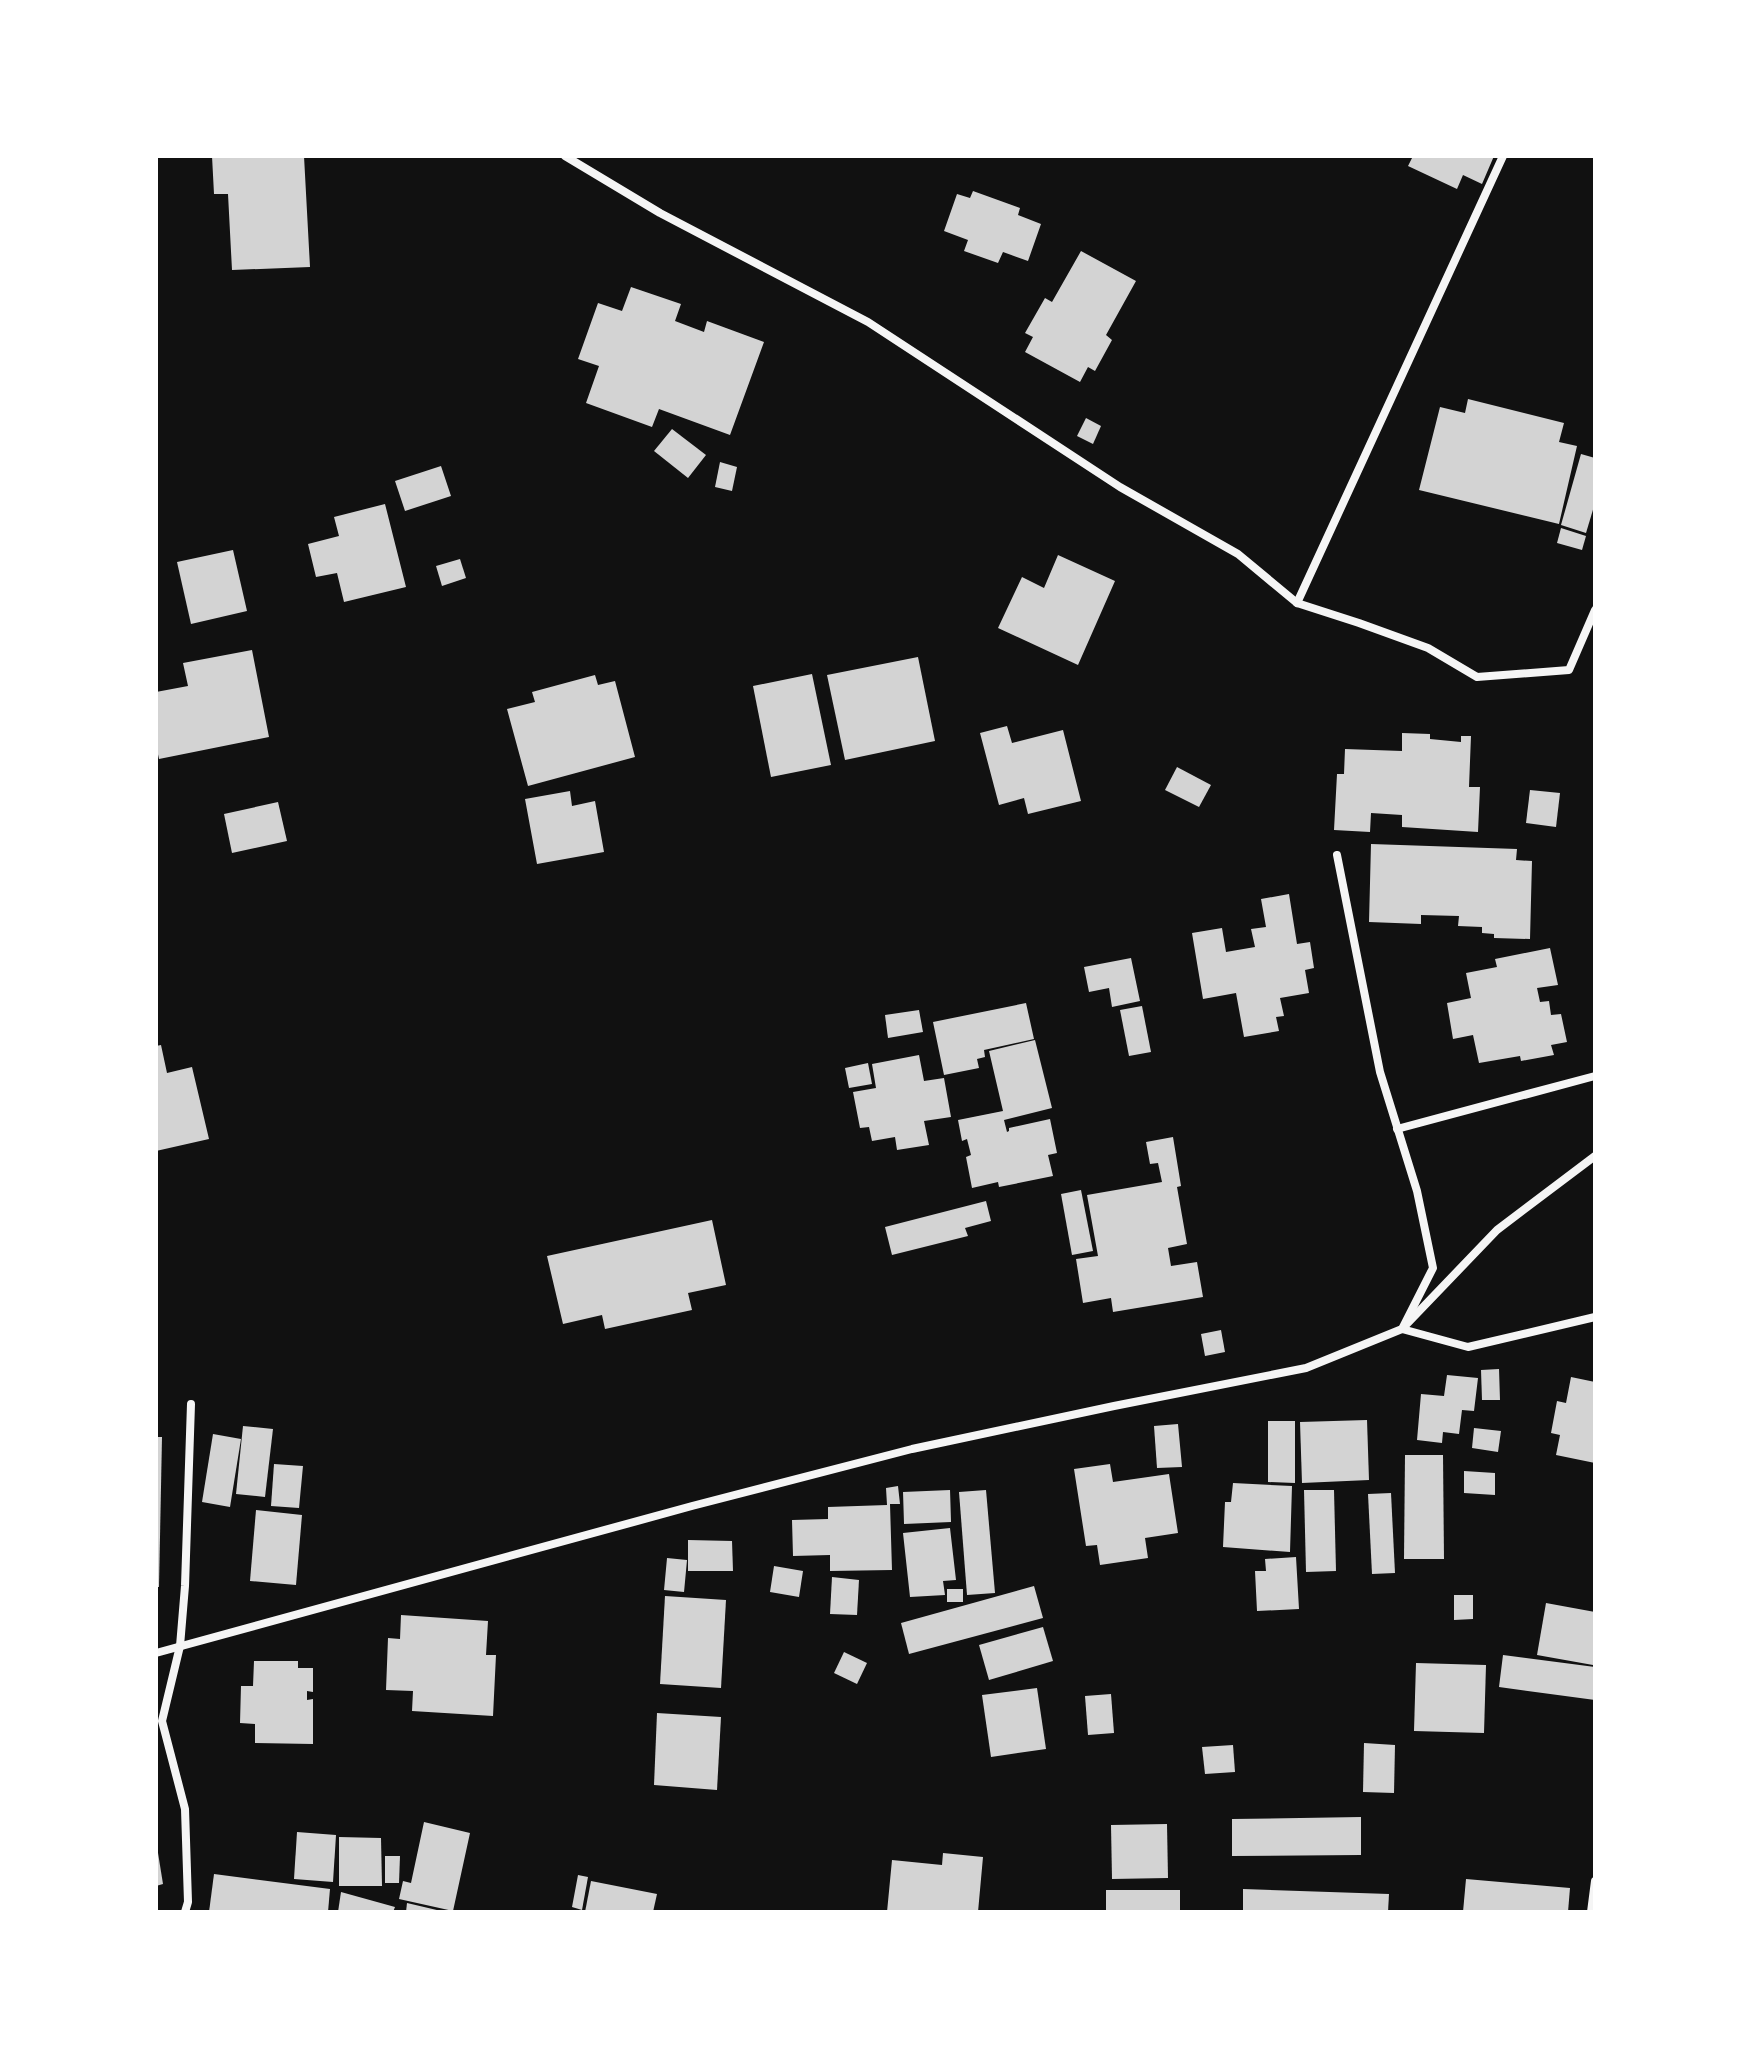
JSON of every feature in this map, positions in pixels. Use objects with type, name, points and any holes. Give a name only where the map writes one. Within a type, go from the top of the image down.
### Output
[{"type":"street","points":[[565,156],[660,213],[868,322],[1120,487],[1238,554],[1297,603],[1428,648],[1477,677],[1569,670],[1595,610]]},
{"type":"street","points":[[1297,603],[1503,156]]},
{"type":"street","points":[[1337,855],[1380,1072],[1417,1191],[1433,1268],[1402,1329]]},
{"type":"street","points":[[1397,1129],[1595,1076]]},
{"type":"street","points":[[156,1653],[912,1449],[1306,1368],[1402,1329],[1497,1230],[1595,1156]]},
{"type":"street","points":[[1402,1329],[1468,1347],[1595,1317]]},
{"type":"street","points":[[185,1912],[188,1902],[185,1809],[162,1721],[180,1646],[191,1404]]},
{"type":"street","points":[[1591,1912],[1595,1881]]},
{"type":"building","points":[[212,156],[304,156],[310,267],[232,270],[228,194],[214,194]]},
{"type":"building","points":[[1413,156],[1494,156],[1482,184],[1463,175],[1457,189],[1408,166]]},
{"type":"building","points":[[973,191],[1020,208],[1018,215],[1041,224],[1028,261],[1003,252],[998,263],[964,251],[968,240],[944,231],[957,194],[970,198]]},
{"type":"building","points":[[1081,251],[1136,281],[1106,335],[1112,340],[1095,371],[1088,367],[1080,382],[1025,352],[1033,337],[1025,333],[1045,298],[1052,302]]},
{"type":"building","points":[[631,287],[681,304],[675,321],[704,332],[707,321],[764,342],[730,435],[659,409],[652,427],[586,403],[599,366],[578,359],[598,303],[622,311]]},
{"type":"building","points":[[1468,399],[1564,423],[1559,442],[1577,446],[1559,524],[1419,490],[1440,407],[1465,413]]},
{"type":"building","points":[[1086,418],[1101,426],[1093,444],[1077,436]]},
{"type":"building","points":[[672,429],[706,455],[688,478],[654,451]]},
{"type":"building","points":[[1581,454],[1595,458],[1595,503],[1586,533],[1561,525]]},
{"type":"building","points":[[720,462],[737,467],[732,491],[715,487]]},
{"type":"building","points":[[441,466],[451,496],[405,511],[395,481]]},
{"type":"building","points":[[385,504],[406,587],[344,602],[337,573],[316,577],[308,544],[339,536],[334,517]]},
{"type":"building","points":[[1561,528],[1586,536],[1582,550],[1557,543]]},
{"type":"building","points":[[233,550],[247,611],[191,624],[177,562]]},
{"type":"building","points":[[1058,555],[1115,581],[1078,665],[998,628],[1022,577],[1044,588]]},
{"type":"building","points":[[460,559],[466,578],[442,586],[436,566]]},
{"type":"building","points":[[252,650],[269,737],[159,759],[156,692],[188,686],[183,663]]},
{"type":"building","points":[[918,657],[935,741],[845,760],[827,675]]},
{"type":"building","points":[[812,674],[831,765],[771,777],[753,686]]},
{"type":"building","points":[[595,675],[598,685],[615,681],[635,757],[528,786],[507,709],[535,702],[532,692]]},
{"type":"building","points":[[1007,726],[1012,743],[1063,730],[1081,801],[1028,814],[1024,798],[999,805],[980,733]]},
{"type":"building","points":[[1402,733],[1430,734],[1430,739],[1461,742],[1461,736],[1471,736],[1469,787],[1480,787],[1478,832],[1402,827],[1402,815],[1371,813],[1370,832],[1334,830],[1337,774],[1344,774],[1345,749],[1402,751]]},
{"type":"building","points":[[1177,767],[1211,785],[1199,807],[1165,790]]},
{"type":"building","points":[[1530,790],[1560,793],[1556,827],[1526,823]]},
{"type":"building","points":[[570,791],[572,806],[595,801],[604,852],[537,864],[525,799]]},
{"type":"building","points":[[278,802],[287,841],[232,853],[224,814]]},
{"type":"building","points":[[1371,844],[1517,849],[1516,860],[1532,861],[1530,939],[1494,938],[1494,934],[1482,933],[1482,927],[1458,926],[1459,916],[1421,915],[1421,924],[1369,922]]},
{"type":"building","points":[[1289,894],[1297,944],[1310,942],[1314,968],[1305,970],[1309,993],[1280,998],[1284,1016],[1276,1017],[1279,1031],[1244,1037],[1236,993],[1203,999],[1192,933],[1222,928],[1226,952],[1255,947],[1251,929],[1266,927],[1261,899]]},
{"type":"building","points":[[1550,948],[1558,985],[1537,988],[1540,1002],[1549,1001],[1551,1015],[1561,1014],[1567,1042],[1551,1045],[1554,1055],[1521,1061],[1520,1056],[1479,1063],[1473,1035],[1453,1039],[1447,1003],[1471,998],[1466,973],[1497,967],[1495,959]]},
{"type":"building","points":[[1131,958],[1140,1001],[1112,1007],[1109,988],[1089,992],[1084,967]]},
{"type":"building","points":[[1026,1003],[1034,1039],[984,1050],[985,1057],[977,1059],[979,1068],[944,1075],[933,1022]]},
{"type":"building","points":[[1142,1006],[1151,1052],[1129,1056],[1120,1010]]},
{"type":"building","points":[[919,1010],[923,1032],[888,1038],[885,1015]]},
{"type":"building","points":[[1035,1040],[1052,1108],[1004,1120],[1007,1132],[1009,1128],[1050,1119],[1057,1153],[1048,1155],[1053,1176],[999,1187],[998,1182],[972,1188],[966,1157],[971,1155],[967,1139],[962,1141],[958,1120],[1003,1111],[989,1051]]},
{"type":"building","points":[[161,1045],[167,1073],[192,1067],[209,1139],[156,1151],[156,1046]]},
{"type":"building","points":[[919,1055],[924,1081],[944,1078],[951,1117],[924,1121],[929,1145],[897,1150],[895,1137],[872,1141],[869,1127],[860,1128],[853,1092],[876,1088],[872,1064]]},
{"type":"building","points":[[868,1063],[872,1084],[849,1088],[845,1068]]},
{"type":"building","points":[[1173,1137],[1181,1186],[1177,1187],[1187,1244],[1168,1248],[1171,1266],[1197,1262],[1203,1297],[1113,1312],[1111,1298],[1083,1303],[1076,1259],[1098,1256],[1087,1195],[1162,1182],[1158,1163],[1150,1164],[1146,1142]]},
{"type":"building","points":[[1081,1190],[1093,1251],[1072,1255],[1061,1194]]},
{"type":"building","points":[[986,1201],[991,1221],[965,1228],[968,1236],[892,1255],[885,1227]]},
{"type":"building","points":[[712,1220],[726,1285],[688,1293],[692,1310],[605,1329],[602,1315],[563,1324],[547,1256]]},
{"type":"building","points":[[1221,1330],[1225,1352],[1205,1356],[1201,1334]]},
{"type":"building","points":[[1499,1369],[1500,1400],[1482,1400],[1481,1370]]},
{"type":"building","points":[[1447,1375],[1478,1378],[1474,1411],[1462,1410],[1459,1434],[1443,1432],[1442,1443],[1417,1440],[1421,1394],[1444,1396]]},
{"type":"building","points":[[1571,1377],[1595,1382],[1595,1463],[1556,1455],[1560,1435],[1551,1433],[1557,1401],[1566,1403]]},
{"type":"building","points":[[1367,1420],[1369,1480],[1302,1483],[1300,1422]]},
{"type":"building","points":[[1268,1421],[1295,1421],[1295,1483],[1268,1482]]},
{"type":"building","points":[[1178,1424],[1182,1467],[1157,1468],[1154,1426]]},
{"type":"building","points":[[243,1426],[273,1429],[265,1497],[236,1494]]},
{"type":"building","points":[[1474,1428],[1501,1431],[1498,1452],[1472,1448]]},
{"type":"building","points":[[213,1434],[241,1439],[230,1507],[202,1502]]},
{"type":"building","points":[[156,1437],[162,1437],[159,1587],[156,1587]]},
{"type":"building","points":[[1405,1455],[1443,1455],[1444,1559],[1404,1559]]},
{"type":"building","points":[[274,1464],[303,1466],[299,1508],[271,1506]]},
{"type":"building","points":[[1110,1464],[1113,1482],[1169,1474],[1178,1533],[1145,1538],[1148,1558],[1100,1565],[1097,1545],[1086,1546],[1074,1469]]},
{"type":"building","points":[[1464,1471],[1495,1473],[1495,1495],[1464,1493]]},
{"type":"building","points":[[1233,1483],[1292,1486],[1290,1552],[1223,1547],[1225,1502],[1231,1502]]},
{"type":"building","points":[[898,1486],[900,1504],[890,1504],[892,1570],[830,1571],[830,1555],[793,1556],[792,1520],[828,1519],[828,1507],[887,1505],[886,1488]]},
{"type":"building","points":[[950,1490],[951,1522],[904,1524],[903,1492]]},
{"type":"building","points":[[986,1490],[995,1593],[967,1595],[959,1492]]},
{"type":"building","points":[[1304,1490],[1334,1490],[1336,1571],[1306,1572]]},
{"type":"building","points":[[1391,1493],[1395,1573],[1372,1574],[1368,1494]]},
{"type":"building","points":[[256,1510],[302,1515],[296,1585],[250,1581]]},
{"type":"building","points":[[950,1528],[956,1580],[943,1581],[945,1595],[910,1597],[903,1533]]},
{"type":"building","points":[[688,1540],[732,1541],[733,1571],[688,1571]]},
{"type":"building","points":[[1296,1557],[1299,1609],[1257,1611],[1255,1571],[1266,1571],[1265,1559]]},
{"type":"building","points":[[667,1558],[687,1560],[684,1592],[664,1590]]},
{"type":"building","points":[[774,1566],[803,1571],[799,1597],[770,1592]]},
{"type":"building","points":[[832,1577],[859,1580],[857,1615],[830,1614]]},
{"type":"building","points":[[1034,1586],[1043,1618],[909,1654],[901,1623]]},
{"type":"building","points":[[947,1589],[963,1589],[963,1602],[947,1602]]},
{"type":"building","points":[[1454,1595],[1473,1595],[1473,1619],[1454,1620]]},
{"type":"building","points":[[665,1596],[726,1600],[721,1688],[660,1684]]},
{"type":"building","points":[[1546,1603],[1595,1612],[1593,1665],[1537,1655]]},
{"type":"building","points":[[401,1615],[488,1621],[486,1655],[496,1655],[493,1716],[412,1711],[413,1691],[386,1690],[388,1638],[400,1639]]},
{"type":"building","points":[[1043,1627],[1053,1661],[989,1680],[979,1645]]},
{"type":"building","points":[[844,1652],[867,1663],[857,1684],[834,1673]]},
{"type":"building","points":[[1503,1655],[1595,1667],[1595,1700],[1499,1687]]},
{"type":"building","points":[[254,1661],[298,1661],[298,1668],[313,1668],[313,1692],[307,1691],[307,1700],[313,1699],[313,1744],[255,1743],[255,1724],[240,1723],[241,1686],[253,1686]]},
{"type":"building","points":[[1416,1663],[1486,1665],[1484,1733],[1414,1731]]},
{"type":"building","points":[[1037,1688],[1046,1749],[991,1757],[982,1695]]},
{"type":"building","points":[[1111,1694],[1114,1733],[1088,1735],[1085,1696]]},
{"type":"building","points":[[657,1713],[721,1717],[717,1790],[654,1785]]},
{"type":"building","points":[[1364,1743],[1395,1745],[1394,1793],[1363,1792]]},
{"type":"building","points":[[1233,1745],[1235,1772],[1205,1774],[1202,1747]]},
{"type":"building","points":[[1361,1817],[1361,1855],[1232,1856],[1232,1819]]},
{"type":"building","points":[[424,1822],[470,1833],[453,1911],[399,1899],[403,1881],[411,1883]]},
{"type":"building","points":[[1167,1824],[1168,1878],[1112,1879],[1111,1825]]},
{"type":"building","points":[[297,1832],[336,1835],[333,1882],[294,1879]]},
{"type":"building","points":[[339,1837],[381,1838],[382,1886],[339,1886]]},
{"type":"building","points":[[156,1853],[163,1884],[156,1886]]},
{"type":"building","points":[[943,1853],[983,1857],[978,1912],[887,1912],[892,1860],[942,1865]]},
{"type":"building","points":[[385,1856],[400,1856],[399,1883],[385,1883]]},
{"type":"building","points":[[214,1874],[330,1889],[328,1912],[209,1912]]},
{"type":"building","points":[[578,1875],[588,1877],[582,1910],[572,1907]]},
{"type":"building","points":[[1466,1879],[1570,1888],[1568,1912],[1463,1912]]},
{"type":"building","points":[[591,1881],[657,1894],[653,1912],[585,1912]]},
{"type":"building","points":[[1243,1889],[1389,1894],[1388,1912],[1243,1912]]},
{"type":"building","points":[[1106,1890],[1180,1890],[1180,1912],[1106,1912]]},
{"type":"building","points":[[341,1892],[395,1907],[393,1912],[338,1912]]},
{"type":"building","points":[[407,1903],[441,1911],[441,1912],[406,1912]]}]
